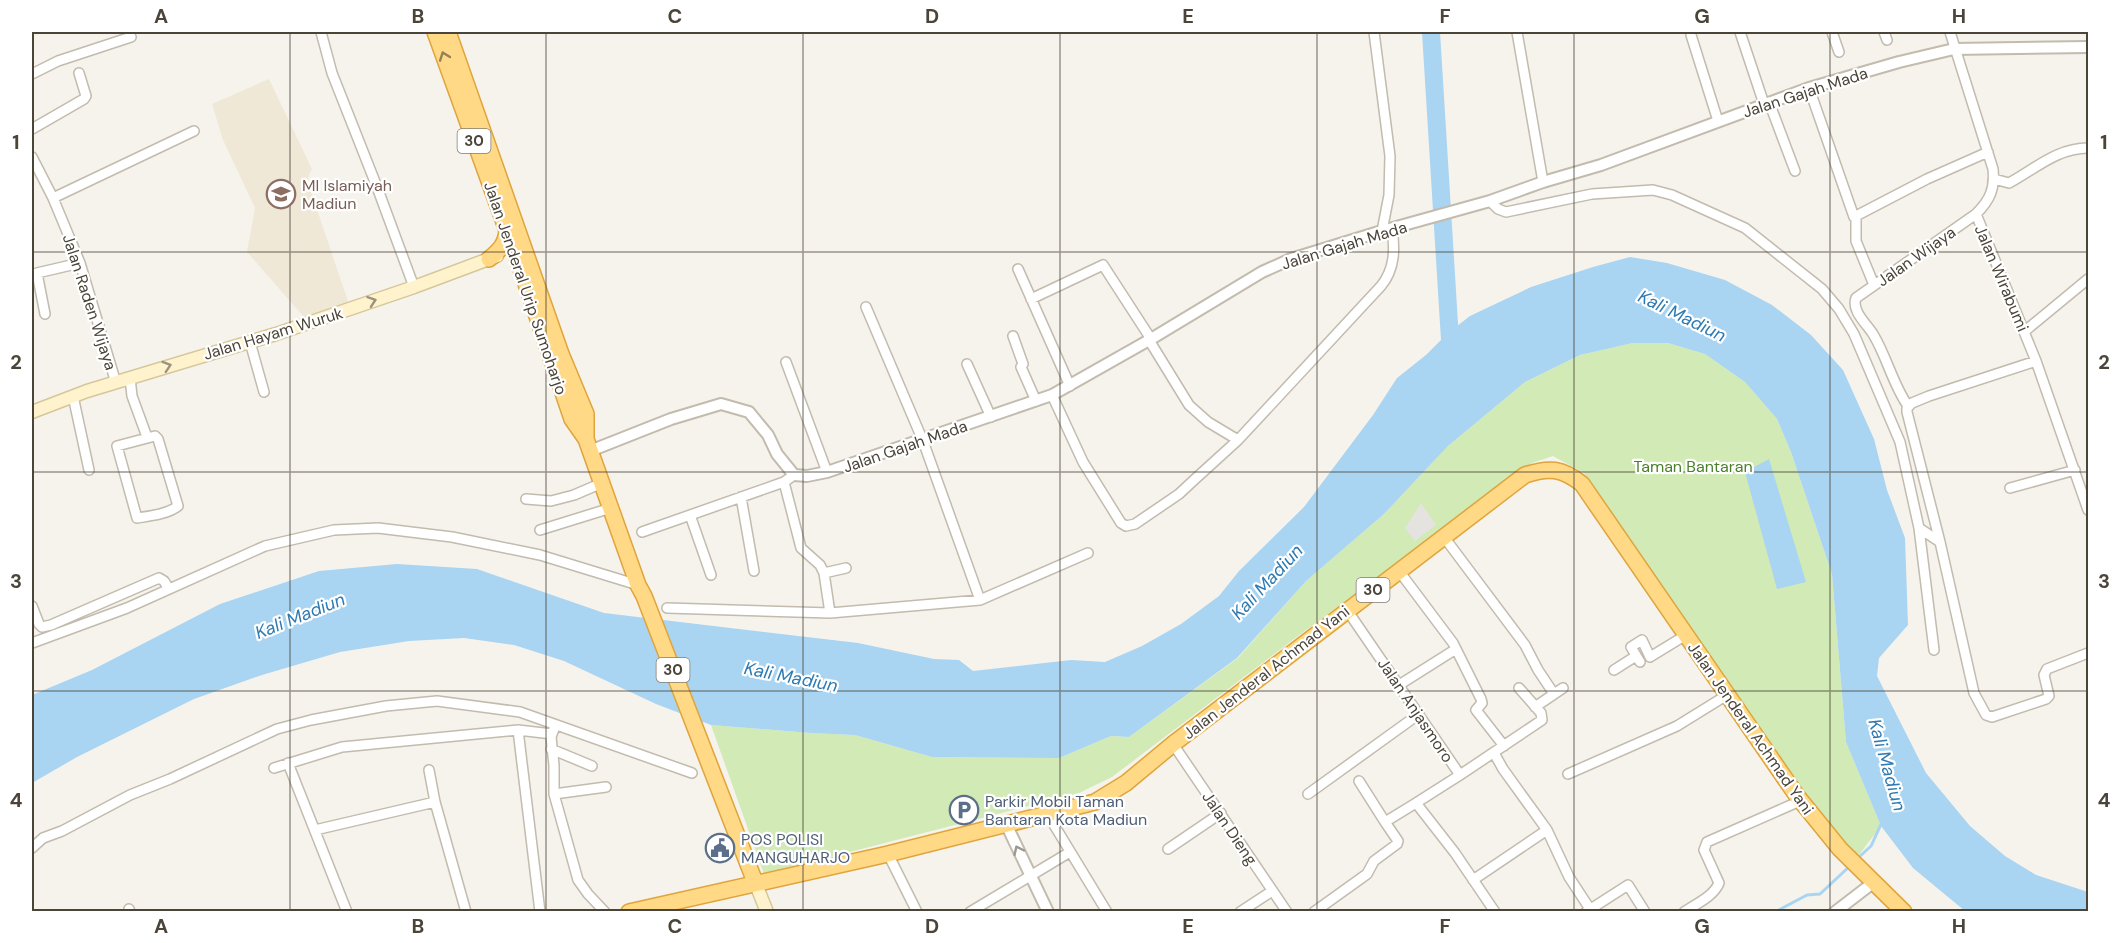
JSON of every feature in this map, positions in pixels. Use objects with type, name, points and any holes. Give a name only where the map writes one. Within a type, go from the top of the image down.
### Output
[{"type":"highway","name":"Jalan Jenderal Urip Sumoharjo","points":[[435,32],[507,231],[519,247]]},
{"type":"highway","name":"Jalan Jenderal Urip Sumoharjo","points":[[448,32],[519,247],[572,420],[588,445],[641,590],[754,879]]},
{"type":"highway","points":[[489,259],[501,248],[507,237],[507,231]]},
{"type":"highway","name":"Jalan Jenderal Achmad Yani","points":[[629,912],[754,879],[888,854],[1007,826],[1095,802],[1110,794],[1525,475],[1553,470],[1569,474],[1582,484],[1800,801],[1840,849],[1904,912]]},
{"type":"main road","name":"Jalan Hayam Wuruk","points":[[32,411],[414,287],[519,247]]},
{"type":"main road","points":[[754,879],[767,912]]},
{"type":"street","points":[[321,32],[332,74],[414,287]]},
{"type":"street","points":[[1052,395],[1083,462],[1121,523],[1126,526],[1135,524],[1179,494],[1238,440],[1389,277],[1394,253],[1387,230],[1390,156],[1374,32]]},
{"type":"street","points":[[1517,32],[1543,182]]},
{"type":"street","points":[[1740,32],[1766,103],[1795,171]]},
{"type":"street","points":[[1832,32],[1839,52]]},
{"type":"street","points":[[1950,32],[1988,152],[1994,179],[2009,183],[2042,162],[2066,151],[2088,148]]},
{"type":"street","points":[[1691,35],[1718,121]]},
{"type":"street","points":[[32,74],[58,62],[131,37]]},
{"type":"street","name":"Jalan Gajah Mada","points":[[789,479],[828,472],[1052,395],[1263,272],[1291,259],[1489,202],[1543,182],[1601,165],[1809,88],[1899,62],[1954,49],[2088,47]]},
{"type":"street","points":[[32,129],[84,99],[86,96],[79,73]]},
{"type":"street","points":[[1809,88],[1852,214],[1856,217],[1856,241],[1874,285]]},
{"type":"street","points":[[53,198],[194,131]]},
{"type":"street","points":[[1856,217],[1927,178],[1988,152]]},
{"type":"street","name":"Jalan Raden Wijaya","points":[[32,157],[53,198],[80,263],[116,383]]},
{"type":"street","name":"Jalan Wirabumi","points":[[1994,179],[1989,199],[1976,214],[2025,331],[2088,510]]},
{"type":"street","points":[[1489,202],[1506,212],[1592,194],[1653,190],[1672,195],[1745,228],[1822,289],[1839,309],[1854,334],[1900,442],[1919,528],[1934,650]]},
{"type":"street","name":"Jalan Wijaya","points":[[1908,406],[1881,349],[1855,308],[1856,298],[1976,214]]},
{"type":"street","points":[[45,314],[34,274],[80,263]]},
{"type":"street","points":[[1031,299],[1103,265],[1189,405],[1208,422],[1238,440]]},
{"type":"street","points":[[1018,269],[1070,386]]},
{"type":"street","points":[[2025,331],[2088,279]]},
{"type":"street","points":[[866,307],[923,441],[980,600]]},
{"type":"street","points":[[1012,336],[1023,364],[1021,367],[1036,401]]},
{"type":"street","points":[[250,342],[264,392]]},
{"type":"street","points":[[2036,361],[1929,396],[1908,406],[1907,412],[1940,542],[1974,693],[1982,709],[1989,717],[2046,699],[2049,696],[2044,675],[2047,669],[2088,653]]},
{"type":"street","points":[[786,362],[828,472]]},
{"type":"street","points":[[967,364],[990,417]]},
{"type":"street","points":[[130,378],[132,396],[147,437]]},
{"type":"street","points":[[73,396],[89,470]]},
{"type":"street","points":[[588,445],[721,404],[749,412],[768,435],[789,479],[801,548],[820,565],[824,573],[830,613]]},
{"type":"street","points":[[155,436],[158,439],[178,506],[158,514],[137,518],[117,446],[147,437],[155,436]]},
{"type":"street","points":[[2010,488],[2075,470]]},
{"type":"street","points":[[642,532],[789,479]]},
{"type":"street","points":[[526,500],[551,501],[574,495],[602,483]]},
{"type":"street","points":[[741,497],[754,571]]},
{"type":"street","points":[[540,530],[611,508]]},
{"type":"street","points":[[690,515],[711,574]]},
{"type":"street","points":[[32,642],[127,608],[265,546],[334,530],[356,528],[378,528],[474,542],[540,555],[641,590]]},
{"type":"street","points":[[1919,528],[1940,542]]},
{"type":"street","points":[[1444,537],[1525,645],[1554,694]]},
{"type":"street","points":[[667,608],[830,613],[980,600],[1088,553]]},
{"type":"street","points":[[824,573],[846,568]]},
{"type":"street","points":[[1399,571],[1456,649],[1482,703],[1476,710],[1504,746]]},
{"type":"street","points":[[32,606],[42,627],[159,578],[169,589]]},
{"type":"street","name":"Jalan Anjasmoro","points":[[1347,610],[1460,775],[1385,822]]},
{"type":"street","points":[[1614,670],[1638,659],[1631,647],[1642,640],[1650,657],[1686,635]]},
{"type":"street","points":[[1399,685],[1456,649]]},
{"type":"street","points":[[1460,775],[1540,723],[1542,716],[1519,688]]},
{"type":"street","points":[[1535,707],[1563,688]]},
{"type":"street","points":[[1568,774],[1677,726],[1727,695]]},
{"type":"street","points":[[32,848],[43,838],[62,831],[130,795],[277,729],[386,706],[437,701],[520,712],[692,773]]},
{"type":"street","points":[[1308,794],[1419,714]]},
{"type":"street","points":[[555,724],[551,750],[554,765],[554,794],[578,880],[605,912]]},
{"type":"street","points":[[274,768],[342,747],[518,730],[552,734]]},
{"type":"street","points":[[518,730],[540,912]]},
{"type":"street","name":"Jalan Dieng","points":[[1173,744],[1287,912]]},
{"type":"street","points":[[551,750],[592,766]]},
{"type":"street","points":[[1494,753],[1547,830],[1569,877],[1588,910],[1628,885],[1646,912]]},
{"type":"street","points":[[288,763],[347,912]]},
{"type":"street","points":[[429,770],[435,802],[466,912]]},
{"type":"street","points":[[1314,912],[1367,874],[1374,861],[1397,844],[1398,841],[1359,781]]},
{"type":"street","points":[[554,794],[606,787]]},
{"type":"street","points":[[1684,912],[1713,892],[1719,883],[1704,850],[1707,842],[1800,801]]},
{"type":"street","points":[[315,830],[435,802]]},
{"type":"street","points":[[1416,803],[1455,853],[1495,912]]},
{"type":"street","points":[[1168,849],[1221,813]]},
{"type":"street","points":[[1048,815],[1107,912]]},
{"type":"street","points":[[1007,826],[1048,912]]},
{"type":"street","points":[[1473,880],[1547,830]]},
{"type":"street","points":[[970,912],[1070,852]]},
{"type":"street","points":[[888,854],[917,912]]},
{"type":"street","points":[[1835,912],[1870,879]]},
{"type":"street","points":[[1240,912],[1272,891]]},
{"type":"shaded area","name":"MI Islamiyah Madiun","points":[[269,79],[312,169],[307,180],[351,310],[310,324],[247,252],[255,208],[223,140],[212,104]]},
{"type":"shaded area","points":[[1421,503],[1436,525],[1415,541],[1405,528]]},
{"type":"green space","name":"Taman Bantaran","points":[[1633,343],[1668,343],[1705,354],[1745,382],[1777,419],[1791,452],[1832,574],[1846,742],[1881,826],[1858,856],[1810,803],[1584,473],[1553,456],[1532,463],[1112,777],[1079,793],[764,874],[711,725],[855,735],[932,757],[1059,758],[1111,736],[1129,737],[1238,658],[1306,581],[1384,514],[1448,446],[1525,382],[1580,355]]},
{"type":"water","name":"Kali Madiun","points":[[1630,257],[1667,263],[1725,280],[1772,305],[1811,335],[1843,370],[1874,439],[1887,490],[1905,538],[1908,625],[1879,658],[1877,676],[1926,773],[1970,826],[2005,856],[2036,875],[2088,892],[2088,911],[1965,911],[1913,868],[1881,826],[1846,742],[1832,574],[1791,452],[1777,419],[1745,382],[1705,354],[1668,343],[1633,343],[1580,355],[1525,382],[1448,446],[1384,514],[1306,581],[1237,658],[1129,737],[1111,736],[1059,758],[932,757],[855,735],[711,725],[656,704],[564,661],[514,645],[464,638],[409,641],[340,652],[262,675],[194,699],[77,757],[32,783],[32,695],[92,670],[220,604],[319,571],[397,564],[477,569],[604,613],[858,643],[934,659],[959,660],[973,671],[1071,660],[1105,662],[1142,646],[1181,624],[1219,596],[1239,571],[1304,507],[1373,415],[1397,378],[1470,316],[1531,287]]},
{"type":"water","points":[[1769,459],[1806,582],[1777,589],[1745,472]]},
{"type":"waterway","points":[[1431,32],[1451,356]]},
{"type":"waterway","points":[[1858,858],[1871,846],[1882,822]]},
{"type":"waterway","points":[[1775,912],[1807,895],[1820,894],[1851,865]]},
{"type":"place","name":"MI Islamiyah Madiun","points":[[281,194]]},
{"type":"place","name":"Parkir Mobil Taman Bantaran Kota Madiun","points":[[964,810]]},
{"type":"place","name":"POS POLISI MANGUHARJO","points":[[720,848]]}]
